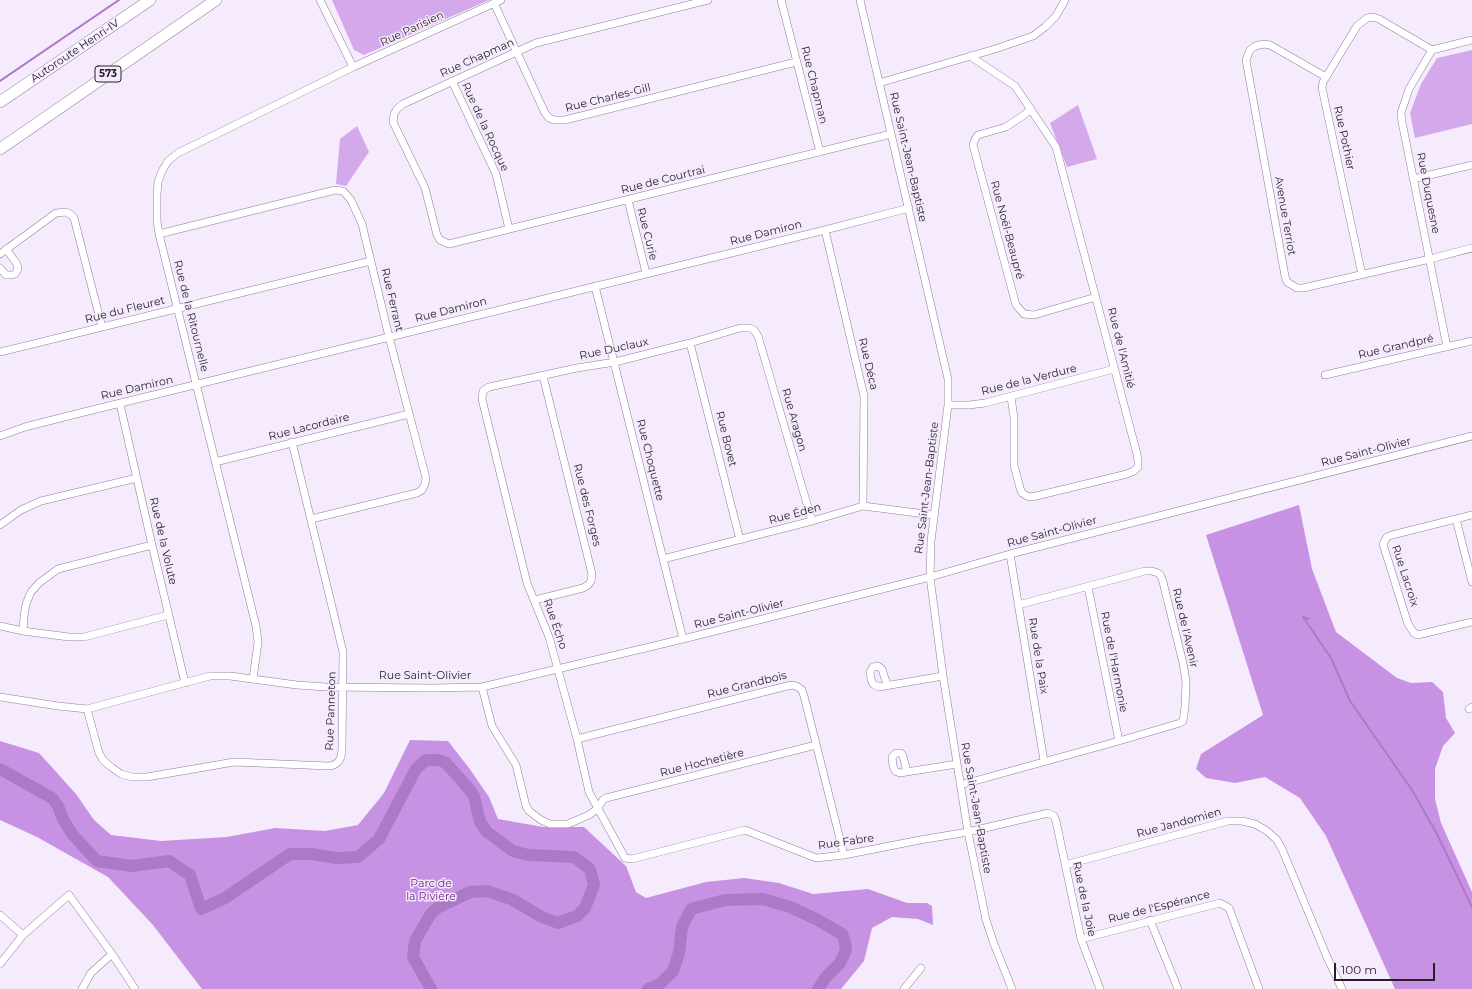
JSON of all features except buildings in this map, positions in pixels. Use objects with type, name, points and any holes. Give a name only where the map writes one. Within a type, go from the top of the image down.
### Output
[{"type":"highway","name":"Autoroute Henri-IV","points":[[0,102],[150,0]]},
{"type":"highway","name":"573","points":[[0,149],[216,0]]},
{"type":"street","points":[[320,0],[353,67]]},
{"type":"street","name":"Rue Chapman","points":[[440,240],[437,235],[425,188],[393,120],[394,114],[403,104],[536,43],[708,0]]},
{"type":"street","name":"Rue Chapman","points":[[781,0],[820,152]]},
{"type":"street","points":[[860,0],[879,83],[1033,36],[1056,16],[1065,0]]},
{"type":"street","name":"Rue Parisien","points":[[353,67],[498,1]]},
{"type":"street","name":"Rue Charles-Gill","points":[[498,1],[517,52],[545,113],[548,118],[558,121],[796,62]]},
{"type":"street","name":"Rue Pothier","points":[[1362,275],[1322,88],[1326,77],[1357,26],[1367,18],[1379,19],[1432,50]]},
{"type":"street","points":[[1432,50],[1472,40]]},
{"type":"street","name":"Avenue Terriot","points":[[1326,77],[1270,45],[1264,44],[1255,46],[1250,50],[1246,60],[1287,282],[1297,288],[1303,288],[1472,248]]},
{"type":"street","name":"Rue Duquesne","points":[[1432,50],[1409,89],[1401,113],[1447,347]]},
{"type":"street","name":"Rue de l'Amitié","points":[[970,56],[1015,86],[1056,147],[1096,297],[1138,461],[1138,467],[1134,471],[1127,474],[1032,497],[1027,496],[1022,493],[1014,465],[1014,418],[1011,397]]},
{"type":"street","name":"Rue de la Ritournelle","points":[[253,679],[258,642],[256,626],[159,234],[157,220],[158,182],[168,161],[178,153],[353,67]]},
{"type":"street","name":"Rue de la Rocque","points":[[452,82],[496,174],[510,229]]},
{"type":"street","name":"Rue Saint-Jean-Baptiste","points":[[879,83],[948,379],[948,405],[933,516],[930,577],[943,676],[968,832],[986,920],[1012,989]]},
{"type":"street","name":"Rue Noël-Beaupré","points":[[1030,109],[1006,127],[978,135],[973,145],[1016,305],[1024,314],[1034,315],[1096,297]]},
{"type":"street","name":"Rue de Courtrai","points":[[440,240],[449,244],[891,134]]},
{"type":"street","points":[[1413,179],[1472,165]]},
{"type":"street","name":"Rue Ferrant","points":[[159,234],[336,190],[340,190],[348,195],[351,200],[362,224],[389,337],[426,478],[422,490],[417,493],[311,519]]},
{"type":"street","name":"Rue Curie","points":[[628,200],[646,273]]},
{"type":"street","name":"Rue Damiron","points":[[0,436],[25,427],[825,230],[908,208]]},
{"type":"street","points":[[0,268],[6,275],[15,274],[18,269],[17,264],[3,252],[56,213],[61,212],[70,214],[74,218],[102,327]]},
{"type":"street","name":"Rue Déca","points":[[825,230],[864,396],[863,506]]},
{"type":"street","name":"Rue du Fleuret","points":[[0,352],[371,261]]},
{"type":"street","name":"Rue Choquette","points":[[595,286],[683,639]]},
{"type":"street","name":"Rue Duclaux","points":[[483,391],[489,387],[577,368],[615,362],[690,343],[740,328],[750,328]]},
{"type":"street","name":"Rue Aragon","points":[[750,328],[754,330],[758,336],[812,521]]},
{"type":"street","name":"Rue Grandpré","points":[[1325,375],[1472,341]]},
{"type":"street","name":"Rue Bovet","points":[[690,343],[740,540]]},
{"type":"street","name":"Rue de la Verdure","points":[[948,405],[969,405],[1011,397],[1114,370]]},
{"type":"street","name":"Rue des Forges","points":[[535,600],[583,588],[588,585],[592,574],[543,376]]},
{"type":"street","name":"Rue Écho","points":[[483,391],[482,399],[527,583],[550,637],[589,792],[625,858]]},
{"type":"street","name":"Rue de la Volute","points":[[120,404],[185,683]]},
{"type":"street","name":"Rue Lacordaire","points":[[215,462],[409,414]]},
{"type":"street","name":"Rue Saint-Olivier","points":[[0,697],[87,709],[210,676],[230,676],[297,684],[343,687],[482,687],[683,639],[930,577],[1010,554],[1472,436]]},
{"type":"street","name":"Rue Panneton","points":[[87,709],[99,753],[103,760],[121,774],[132,777],[147,777],[234,762],[329,766],[334,765],[341,757],[343,652],[292,442]]},
{"type":"street","points":[[0,524],[21,510],[41,501],[137,478]]},
{"type":"street","name":"Rue Éden","points":[[663,558],[740,540],[863,506],[933,516]]},
{"type":"street","name":"Rue Lacroix","points":[[1472,515],[1392,535],[1384,540],[1383,548],[1408,624],[1414,633],[1422,634],[1472,622]]},
{"type":"street","points":[[1456,519],[1472,582]]},
{"type":"street","points":[[23,631],[26,604],[31,592],[40,583],[58,570],[152,545]]},
{"type":"street","name":"Rue de la Paix","points":[[1010,554],[1044,761]]},
{"type":"street","name":"Rue de l'Avenir","points":[[960,785],[1119,741],[1183,721],[1186,681],[1183,663],[1163,582],[1158,573],[1145,571],[1018,605]]},
{"type":"street","name":"Rue de l'Harmonie","points":[[1088,587],[1119,741]]},
{"type":"street","points":[[0,626],[23,631],[69,637],[84,637],[168,615]]},
{"type":"street","points":[[887,685],[943,676]]},
{"type":"street","name":"Rue Grandbois","points":[[576,739],[793,685],[802,690],[804,696],[844,855]]},
{"type":"street","name":"Rue Hochetière","points":[[482,687],[492,726],[516,765],[523,799],[529,811],[541,820],[550,824],[568,824],[589,815],[606,798],[816,745]]},
{"type":"street","points":[[907,772],[957,764]]},
{"type":"street","name":"Rue Fabre","points":[[625,858],[632,859],[745,830],[816,858],[844,855],[968,832],[1044,813],[1051,814]]},
{"type":"street","name":"Rue de la Joie","points":[[1051,814],[1054,816],[1056,821],[1081,938],[1100,989]]},
{"type":"street","name":"Rue Jandomien","points":[[1065,865],[1228,821],[1242,821],[1255,824],[1267,831],[1277,840],[1342,989]]},
{"type":"street","points":[[0,964],[24,935],[69,895],[112,954],[135,989]]},
{"type":"street","name":"Rue de l'Espérance","points":[[1081,938],[1214,903],[1220,903],[1225,905],[1230,912],[1259,989]]},
{"type":"street","points":[[0,915],[24,935]]},
{"type":"street","points":[[1150,920],[1178,989]]},
{"type":"street","points":[[82,989],[91,973],[112,954]]},
{"type":"street","points":[[904,989],[921,968]]},
{"type":"shaded area","points":[[332,0],[489,0],[364,55],[354,50]]},
{"type":"shaded area","points":[[1472,50],[1472,124],[1415,138],[1410,113],[1421,84],[1437,58]]},
{"type":"shaded area","points":[[1078,105],[1097,159],[1067,167],[1050,123]]},
{"type":"shaded area","points":[[357,126],[369,152],[346,186],[336,184],[340,139]]},
{"type":"green space","points":[[1299,505],[1312,569],[1336,632],[1397,678],[1411,683],[1432,682],[1443,692],[1446,718],[1455,733],[1443,746],[1435,769],[1435,799],[1441,823],[1472,892],[1472,989],[1395,989],[1326,836],[1300,798],[1265,777],[1235,783],[1206,778],[1196,769],[1201,754],[1263,715],[1206,535]]},
{"type":"green space","name":"Parc de la Rivière","points":[[410,740],[448,741],[489,797],[498,819],[543,827],[584,827],[626,866],[636,892],[646,898],[706,882],[744,878],[779,883],[813,894],[868,889],[907,903],[927,903],[932,906],[933,925],[918,919],[892,917],[872,928],[864,961],[841,989],[202,989],[153,925],[108,877],[37,837],[0,820],[0,741],[39,753],[76,794],[94,820],[111,835],[161,841],[227,837],[275,828],[325,831],[358,825],[384,793]]},
{"type":"waterway","points":[[0,81],[119,0]]},
{"type":"waterway","points":[[1309,619],[1303,617],[1331,658],[1350,701],[1412,790],[1437,834],[1472,907]]},
{"type":"waterway","points":[[0,769],[52,798],[58,806],[62,817],[72,834],[97,861],[132,866],[169,861],[190,875],[201,909],[225,898],[290,854],[311,854],[337,858],[358,857],[379,839],[416,769],[426,760],[439,760],[446,763],[474,796],[480,822],[487,832],[513,851],[528,855],[574,857],[590,869],[594,885],[585,908],[577,916],[558,923],[542,917],[511,899],[487,891],[470,892],[437,908],[430,915],[415,941],[413,957],[431,989]]},
{"type":"waterway","points":[[648,989],[660,984],[673,971],[679,953],[682,927],[691,909],[725,900],[763,899],[790,907],[816,919],[842,934],[846,950],[840,963],[826,977],[818,989]]}]
